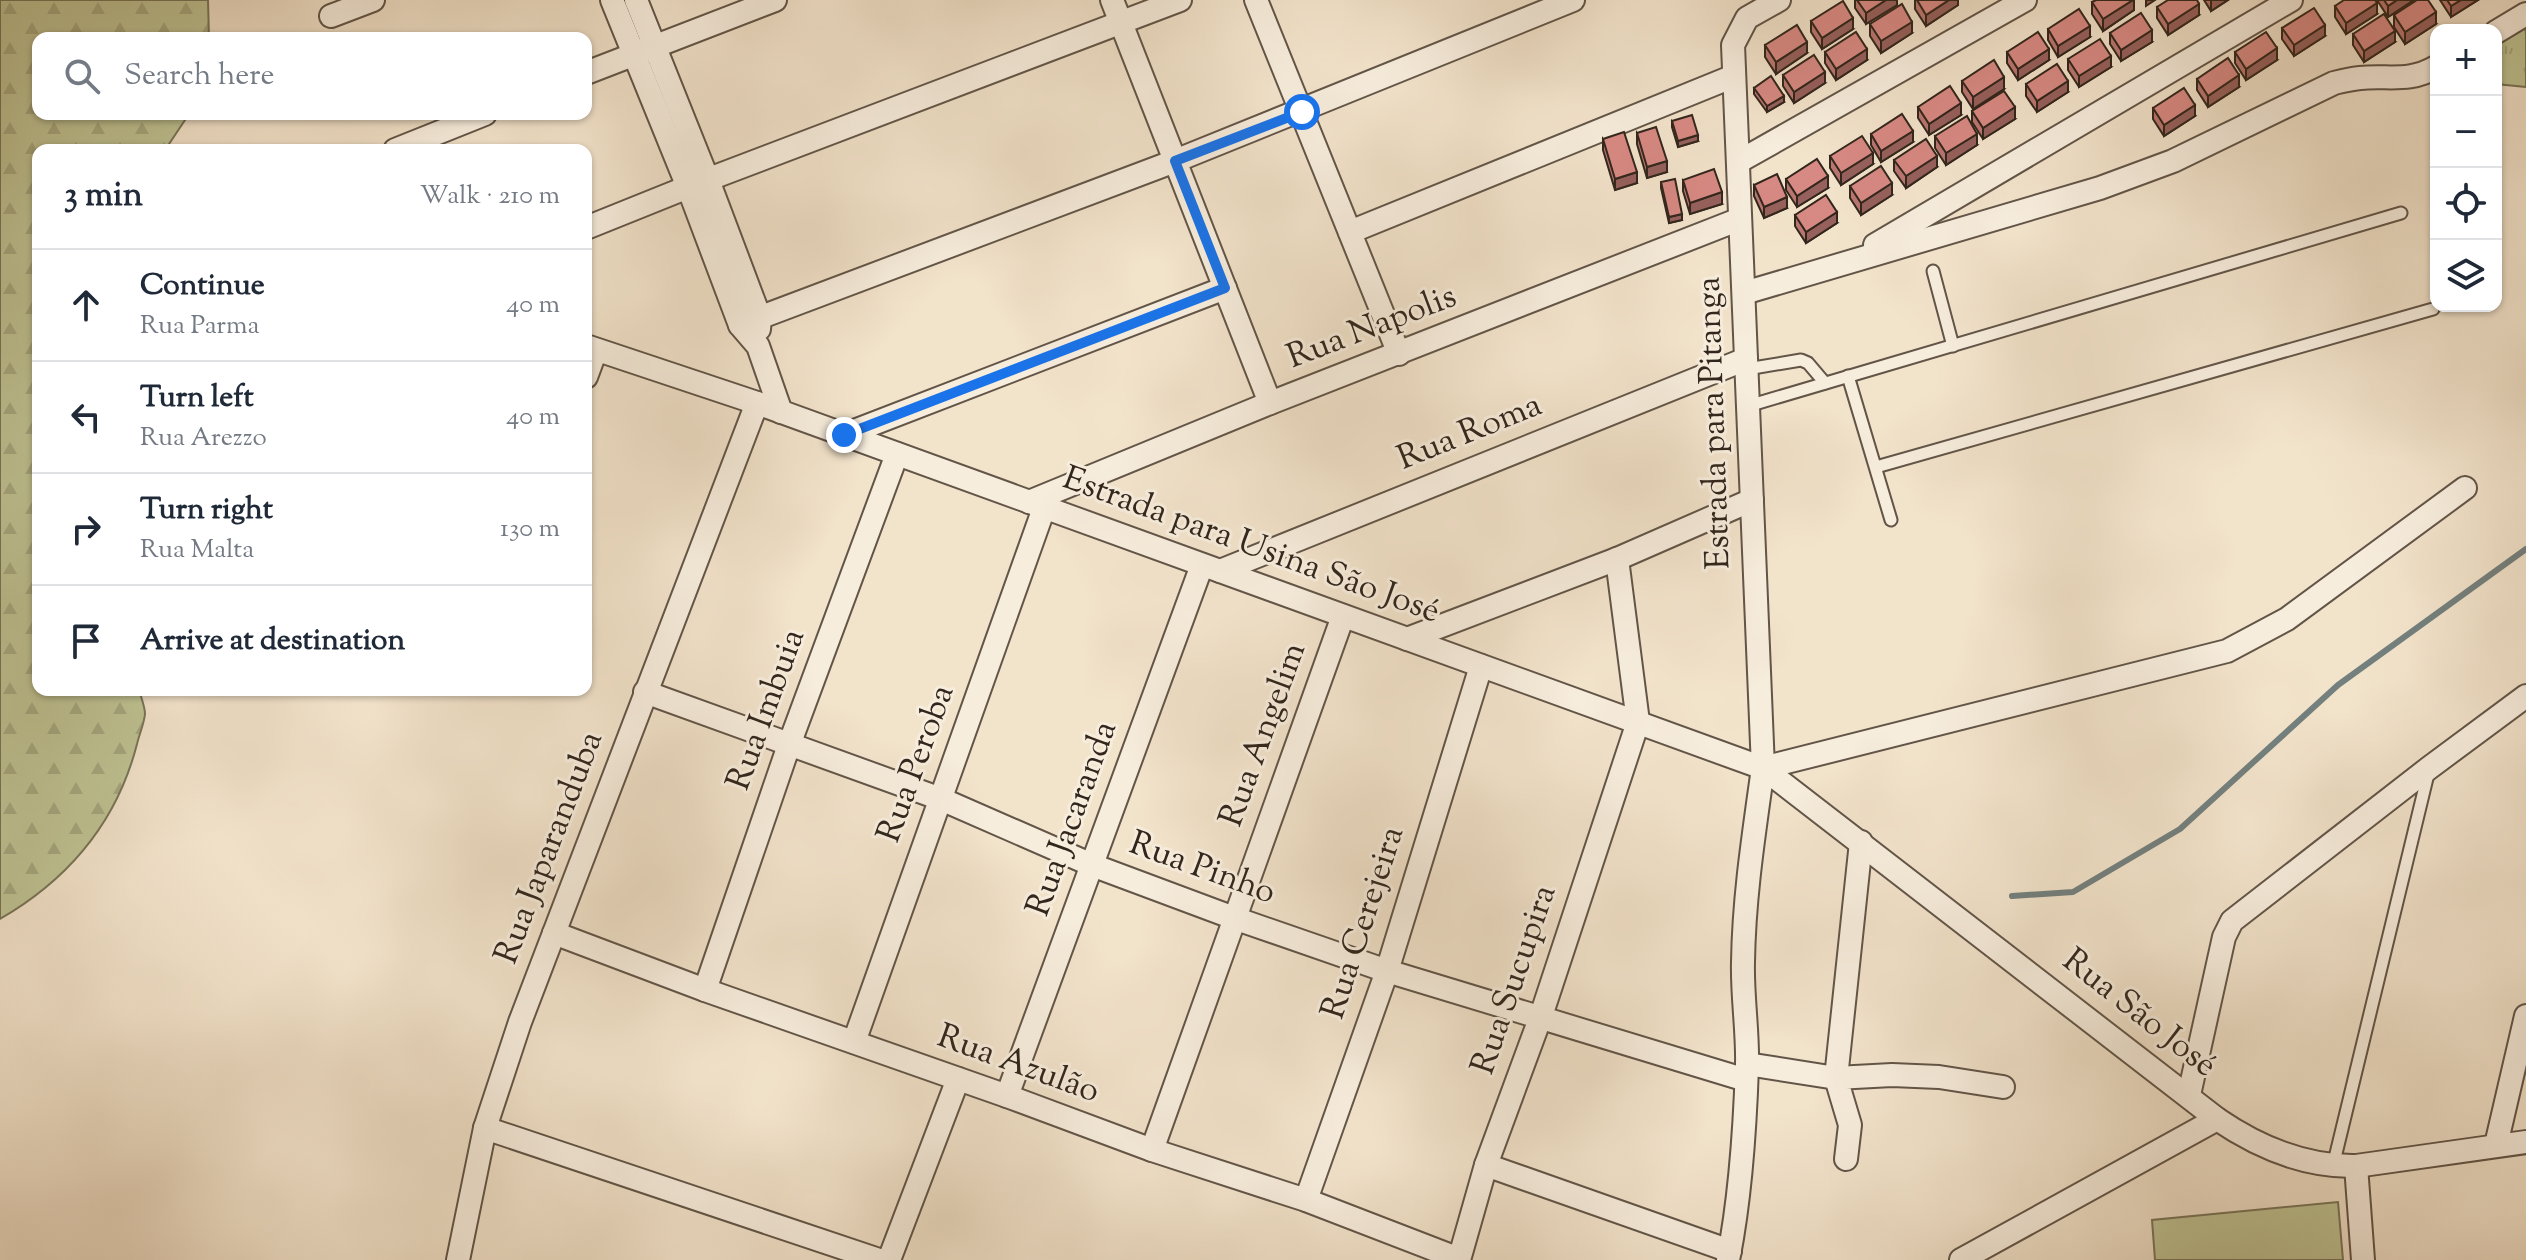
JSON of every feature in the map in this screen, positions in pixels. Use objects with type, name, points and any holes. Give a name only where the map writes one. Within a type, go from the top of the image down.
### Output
[{"type":"street","points":[[331,16],[373,0]]},
{"type":"street","points":[[612,0],[644,50],[698,183],[781,412]]},
{"type":"street","points":[[636,0],[644,50]]},
{"type":"street","points":[[592,71],[775,0]]},
{"type":"street","points":[[1112,0],[1270,403]]},
{"type":"street","points":[[592,226],[1180,0]]},
{"type":"street","points":[[1256,0],[1399,354]]},
{"type":"street","points":[[750,322],[1302,112],[1573,0]]},
{"type":"street","points":[[1752,9],[1779,0]]},
{"type":"street","points":[[1738,162],[2025,0]]},
{"type":"street","points":[[1847,261],[2291,0]]},
{"type":"street","name":"Estrada para Pitanga","points":[[1729,1255],[1744,1129],[1744,913],[1763,768],[1733,45],[1752,9]]},
{"type":"street","points":[[2502,28],[2526,14]]},
{"type":"street","points":[[1744,293],[2100,188],[2173,161],[2334,83],[2361,77],[2399,79],[2430,71]]},
{"type":"street","points":[[1350,232],[1734,76]]},
{"type":"street","points":[[410,144],[470,120]]},
{"type":"street","name":"Rua Napolis","points":[[1037,505],[1270,403],[1740,219]]},
{"type":"street","points":[[844,435],[1225,288]]},
{"type":"street","points":[[592,348],[781,412]]},
{"type":"street","name":"Rua Roma","points":[[1211,568],[1746,364]]},
{"type":"street","name":"Rua Japaranduba","points":[[458,1260],[485,1128],[520,1022],[757,403]]},
{"type":"street","name":"Estrada para Usina São José","points":[[781,412],[1763,768]]},
{"type":"street","name":"Rua Imbuia","points":[[705,990],[789,745],[897,454]]},
{"type":"street","points":[[1763,768],[2227,651],[2287,619],[2465,488]]},
{"type":"street","points":[[1407,639],[1617,559],[1752,500]]},
{"type":"street","name":"Rua Peroba","points":[[854,1042],[941,799],[1037,505]]},
{"type":"street","points":[[1617,559],[1638,722]]},
{"type":"street","name":"Rua Jacaranda","points":[[1007,1096],[1092,865],[1211,568]]},
{"type":"street","name":"Rua Angelim","points":[[1152,1150],[1343,616]]},
{"type":"street","name":"Rua Cerejeira","points":[[1306,1200],[1387,971],[1481,666]]},
{"type":"street","name":"Rua Pinho","points":[[645,692],[941,799],[1092,865],[1234,918],[1387,971],[1541,1016],[1746,1072],[1836,1078],[1892,1075],[1939,1077],[2003,1087]]},
{"type":"street","points":[[2189,1095],[2224,937],[2232,921],[2526,696]]},
{"type":"street","name":"Rua Sucupira","points":[[1459,1260],[1486,1165],[1541,1016],[1638,722]]},
{"type":"street","name":"Rua São José","points":[[1763,768],[2217,1119],[2266,1147],[2333,1166],[2356,1166],[2526,1142]]},
{"type":"street","points":[[1846,1159],[1850,1125],[1836,1078],[1861,842]]},
{"type":"street","name":"Rua Azulão","points":[[554,933],[1152,1150],[1306,1200],[1459,1260]]},
{"type":"street","points":[[2496,1145],[2526,1016]]},
{"type":"street","points":[[889,1260],[958,1079]]},
{"type":"street","points":[[1961,1260],[2217,1119]]},
{"type":"street","points":[[485,1128],[879,1260]]},
{"type":"street","points":[[1486,1165],[1729,1255]]},
{"type":"street","points":[[2356,1166],[2363,1260]]},
{"type":"lane","points":[[1748,406],[2401,213]]},
{"type":"lane","points":[[1933,271],[1953,346]]},
{"type":"lane","points":[[1876,467],[2430,310]]},
{"type":"lane","points":[[1746,364],[1801,360],[1808,363],[1825,383]]},
{"type":"lane","points":[[1848,376],[1891,520]]},
{"type":"lane","points":[[2333,1166],[2429,768]]},
{"type":"green space","points":[[0,0],[208,0],[209,32],[32,32],[32,120],[185,120],[169,144],[32,144],[32,696],[141,696],[145,714],[117,799],[87,846],[48,886],[0,919]]},
{"type":"green space","points":[[2526,21],[2526,87],[2502,85],[2502,35]]},
{"type":"green space","points":[[2338,1202],[2343,1260],[2155,1260],[2152,1220]]},
{"type":"building","points":[[1857,0],[1886,0],[1866,13]]},
{"type":"building","points":[[1917,0],[1949,0],[1926,15]]},
{"type":"building","points":[[2133,0],[2103,19],[2092,2]]},
{"type":"building","points":[[2168,0],[2197,0],[2199,4],[2168,24],[2157,7]]},
{"type":"building","points":[[2344,0],[2375,0],[2377,3],[2346,23],[2335,6]]},
{"type":"building","points":[[2417,0],[2428,0],[2436,12],[2405,32],[2394,15]]},
{"type":"building","points":[[2447,0],[2461,0],[2451,6]]},
{"type":"building","points":[[1843,1],[1853,18],[1822,38],[1811,21]]},
{"type":"building","points":[[1902,4],[1912,22],[1881,41],[1870,24]]},
{"type":"building","points":[[2314,8],[2325,25],[2294,45],[2282,28]]},
{"type":"building","points":[[2079,9],[2090,26],[2058,46],[2048,29]]},
{"type":"building","points":[[2141,13],[2152,30],[2121,50],[2110,33]]},
{"type":"building","points":[[2384,14],[2395,31],[2364,51],[2353,34]]},
{"type":"building","points":[[1797,25],[1807,42],[1776,62],[1765,45]]},
{"type":"building","points":[[1856,32],[1867,49],[1836,69],[1825,52]]},
{"type":"building","points":[[2038,32],[2049,49],[2018,69],[2007,52]]},
{"type":"building","points":[[2266,32],[2277,48],[2246,69],[2235,52]]},
{"type":"building","points":[[2100,39],[2111,56],[2079,76],[2068,59]]},
{"type":"building","points":[[1814,55],[1825,72],[1794,92],[1783,75]]},
{"type":"building","points":[[2228,58],[2239,75],[2208,96],[2197,79]]},
{"type":"building","points":[[1994,60],[2004,77],[1973,97],[1962,81]]},
{"type":"building","points":[[2057,64],[2068,81],[2037,101],[2026,84]]},
{"type":"building","points":[[1771,76],[1784,96],[1767,106],[1754,88]]},
{"type":"building","points":[[1950,86],[1961,103],[1929,124],[1918,107]]},
{"type":"building","points":[[2184,88],[2195,105],[2164,125],[2153,108]]},
{"type":"building","points":[[2004,91],[2015,107],[1983,128],[1972,111]]},
{"type":"building","points":[[1902,114],[1913,131],[1881,151],[1871,134]]},
{"type":"building","points":[[1692,115],[1698,135],[1678,141],[1672,121]]},
{"type":"building","points":[[1967,116],[1977,134],[1946,153],[1935,136]]},
{"type":"building","points":[[1656,127],[1667,161],[1647,167],[1637,133]]},
{"type":"building","points":[[1624,132],[1637,172],[1615,179],[1603,139]]},
{"type":"building","points":[[1862,136],[1873,153],[1841,173],[1830,156]]},
{"type":"building","points":[[1926,139],[1937,156],[1906,176],[1894,160]]},
{"type":"building","points":[[1817,159],[1828,176],[1797,196],[1786,179]]},
{"type":"building","points":[[1881,166],[1892,183],[1861,203],[1850,186]]},
{"type":"building","points":[[1714,169],[1722,192],[1690,203],[1683,180]]},
{"type":"building","points":[[1777,174],[1787,197],[1764,207],[1754,185]]},
{"type":"building","points":[[1675,179],[1682,214],[1669,217],[1661,182]]},
{"type":"building","points":[[1826,195],[1837,212],[1806,232],[1795,215]]},
{"type":"waterway","points":[[2012,896],[2073,892],[2180,829],[2338,685],[2526,549]]},
{"type":"route","points":[[844,435],[1225,288],[1175,161],[1302,112]]}]
